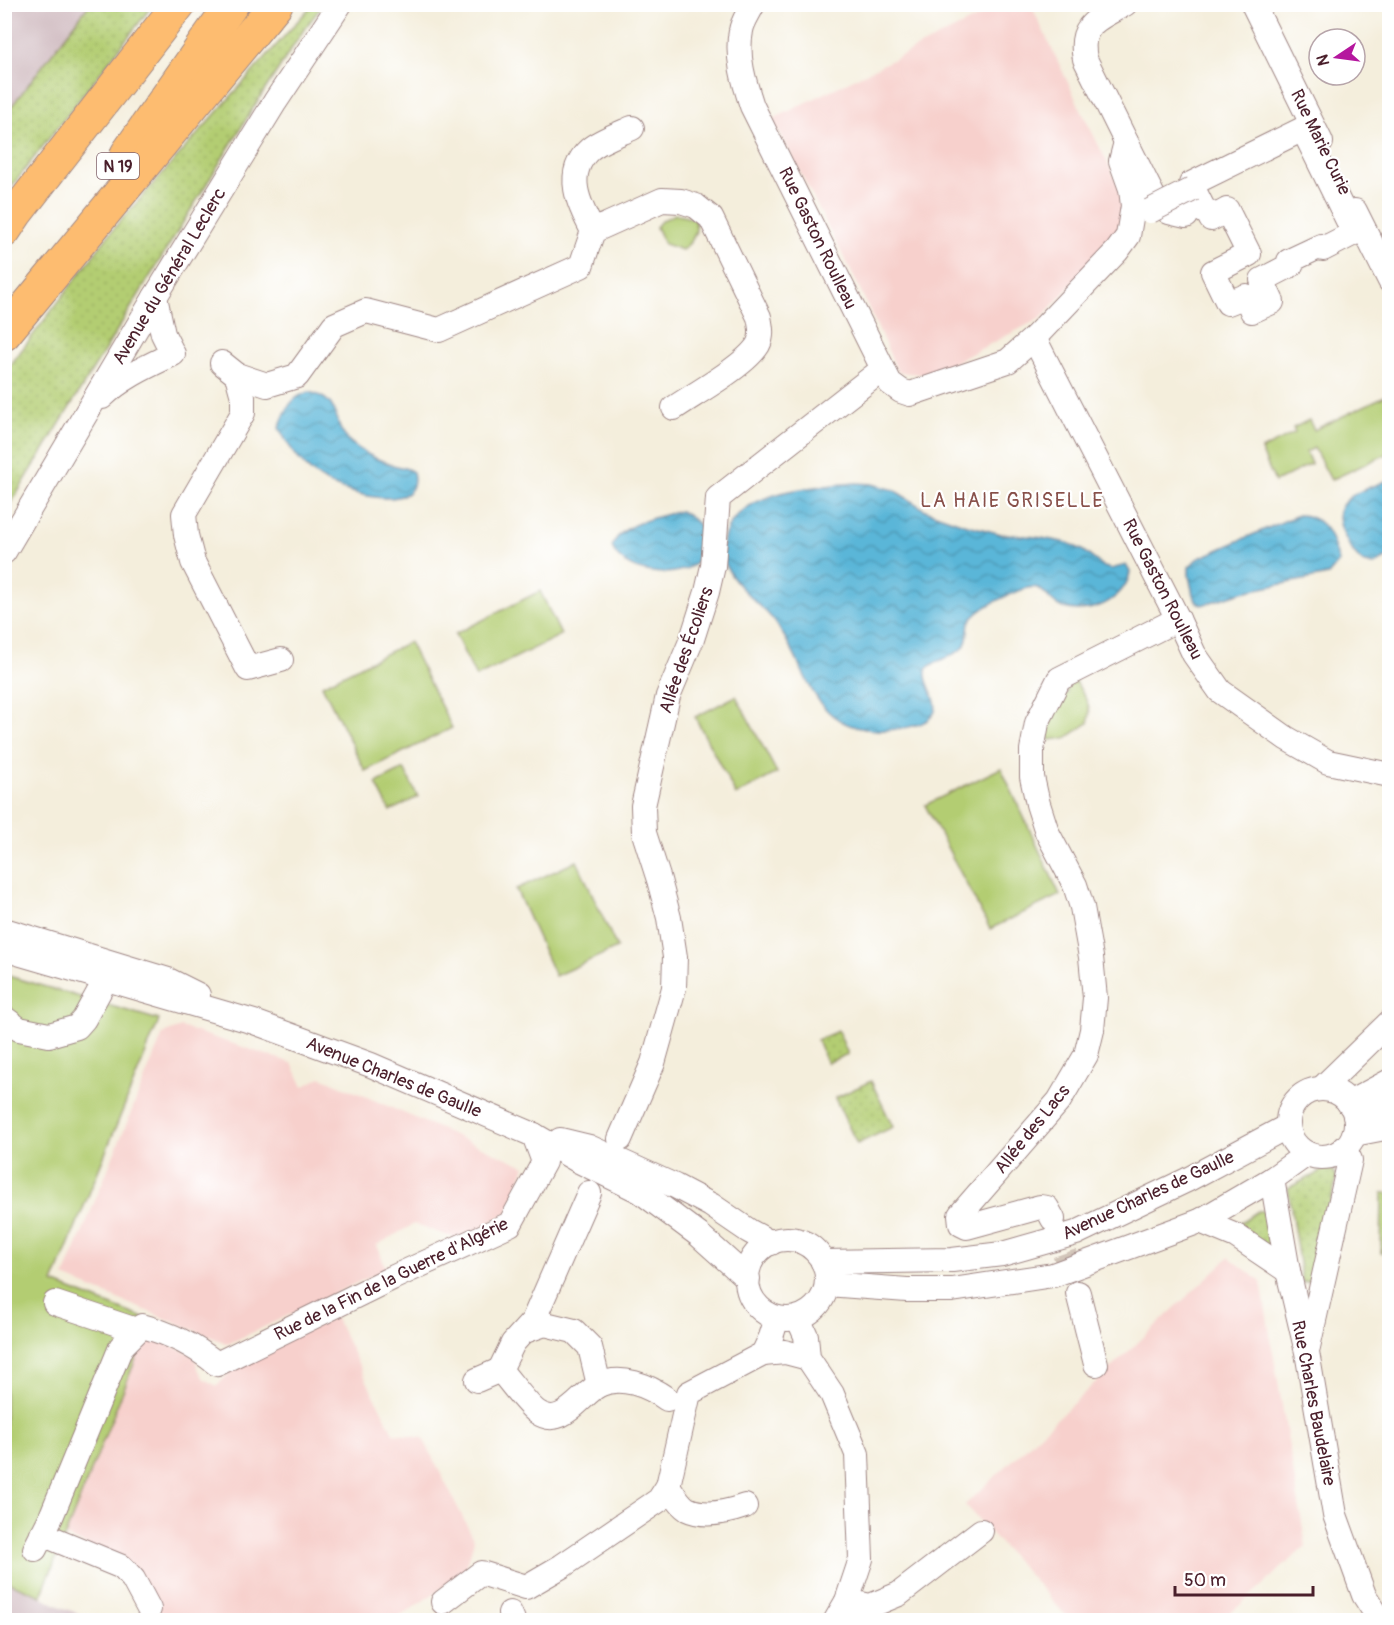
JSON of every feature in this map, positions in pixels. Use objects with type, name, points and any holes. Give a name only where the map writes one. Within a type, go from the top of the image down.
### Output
[{"type":"highway","name":"N 19","points":[[4,231],[179,4]]},
{"type":"highway","name":"N 19","points":[[4,327],[232,4]]},
{"type":"highway","points":[[4,334],[276,4]]},
{"type":"street","points":[[4,520],[268,92],[325,4]]},
{"type":"street","name":"Avenue du Général Leclerc","points":[[4,552],[155,297],[275,102],[340,4]]},
{"type":"street","points":[[1125,4],[1092,24],[1084,36],[1085,59],[1156,202],[1169,212],[1186,216]]},
{"type":"street","name":"Rue Marie Curie","points":[[1253,4],[1311,135],[1389,280]]},
{"type":"street","name":"Rue Gaston Roulleau","points":[[753,5],[741,29],[740,54],[744,80],[752,106],[890,383],[910,394],[1008,361],[1034,338],[1194,654],[1220,692],[1286,738],[1328,762],[1389,773]]},
{"type":"street","points":[[281,660],[248,669],[193,562],[186,536],[184,514],[243,413],[243,397],[230,369],[267,385],[297,376],[334,326],[366,311],[439,330],[581,266],[593,231],[578,202],[575,183],[578,164],[591,148],[632,128]]},
{"type":"street","points":[[1150,211],[1193,189],[1311,135],[1354,233],[1323,249],[1321,246],[1289,261],[1291,265],[1262,280],[1272,302],[1252,311],[1246,296],[1228,303],[1213,272],[1249,254],[1227,210],[1211,219],[1193,189]]},
{"type":"street","points":[[1034,338],[1117,251],[1128,236],[1133,206],[1131,189],[1121,161],[1126,142]]},
{"type":"street","points":[[593,231],[662,201],[681,201],[696,206],[711,218],[759,317],[762,330],[759,343],[747,358],[674,408]]},
{"type":"street","points":[[89,409],[120,381],[173,354],[163,334],[155,297]]},
{"type":"street","points":[[1008,361],[1054,378]]},
{"type":"street","name":"Allée des Écoliers","points":[[620,1139],[653,1063],[675,988],[675,957],[669,918],[644,833],[643,806],[668,696],[692,639],[707,592],[713,566],[718,498],[883,369]]},
{"type":"street","name":"Allée des Lacs","points":[[1053,1219],[1047,1208],[1040,1207],[967,1227],[961,1224],[960,1215],[1059,1101],[1086,1055],[1092,1030],[1095,998],[1082,907],[1075,885],[1047,832],[1032,777],[1032,750],[1037,723],[1059,679],[1178,619]]},
{"type":"street","name":"Avenue Charles de Gaulle","points":[[4,930],[168,980],[254,1022]]},
{"type":"street","name":"Avenue Charles de Gaulle","points":[[4,949],[254,1022],[371,1065],[534,1135],[577,1160],[640,1191],[699,1235],[748,1278]]},
{"type":"street","points":[[4,1018],[19,1029],[49,1035],[78,1027],[106,979]]},
{"type":"street","points":[[1321,1089],[1389,1022]]},
{"type":"street","points":[[1307,1352],[1350,1160],[1351,1125],[1342,1095],[1332,1090],[1310,1091],[1301,1096],[1289,1114],[1288,1126],[1291,1137],[1298,1147],[1307,1154],[1330,1157],[1351,1125],[1389,1081]]},
{"type":"street","points":[[1351,1125],[1389,1105]]},
{"type":"street","points":[[1351,1125],[1389,1128]]},
{"type":"street","name":"Avenue Charles de Gaulle","points":[[825,1273],[1002,1254],[1076,1233],[1187,1180],[1288,1126]]},
{"type":"street","name":"Avenue Charles de Gaulle","points":[[534,1135],[589,1147],[675,1186],[711,1205],[748,1231],[771,1243]]},
{"type":"street","name":"Rue de la Fin de la Guerre d'Algérie","points":[[136,1330],[142,1326],[158,1330],[200,1350],[217,1364],[392,1278],[510,1224],[544,1162],[534,1135]]},
{"type":"street","name":"Avenue Charles de Gaulle","points":[[825,1273],[907,1290],[952,1290],[1053,1275],[1200,1221],[1272,1179],[1307,1154]]},
{"type":"street","name":"Rue Charles Baudelaire","points":[[1272,1179],[1288,1271],[1307,1352],[1335,1515],[1364,1595],[1380,1620]]},
{"type":"street","points":[[477,1380],[500,1370],[513,1343],[533,1321],[590,1193]]},
{"type":"street","points":[[1200,1221],[1236,1236],[1288,1271]]},
{"type":"street","points":[[763,1354],[771,1337],[787,1318],[808,1313],[824,1294],[825,1273],[816,1251],[804,1243],[782,1239],[761,1249],[749,1268],[749,1292],[755,1303],[765,1312],[787,1318],[806,1336],[808,1358],[832,1394],[857,1454],[861,1559],[842,1611]]},
{"type":"street","points":[[1078,1293],[1096,1364]]},
{"type":"street","points":[[55,1303],[136,1330],[121,1347],[51,1517],[38,1541],[122,1567],[132,1579],[148,1609]]},
{"type":"street","points":[[525,1330],[545,1324],[574,1331],[590,1347],[599,1385]]},
{"type":"street","points":[[443,1602],[481,1573],[526,1587],[562,1566],[659,1500],[668,1486],[689,1393],[763,1354],[785,1352],[808,1358]]},
{"type":"street","points":[[500,1370],[537,1412],[550,1417],[566,1413],[599,1385],[623,1380],[652,1388],[667,1399]]},
{"type":"street","points":[[668,1486],[686,1508],[706,1513],[728,1512],[745,1506]]},
{"type":"street","points":[[842,1611],[870,1606],[899,1594],[981,1531]]},
{"type":"shaded area","points":[[5,5],[102,5],[5,122]]},
{"type":"shaded area","points":[[1003,5],[1031,5],[1122,192],[1123,227],[1041,318],[930,375],[898,372],[859,287],[773,119]]},
{"type":"shaded area","points":[[181,1027],[292,1063],[303,1087],[321,1077],[525,1166],[508,1212],[460,1240],[414,1224],[377,1245],[386,1269],[228,1344],[64,1277],[163,1034]]},
{"type":"shaded area","points":[[1229,1257],[1261,1282],[1306,1546],[1223,1620],[1070,1620],[965,1505]]},
{"type":"shaded area","points":[[335,1317],[393,1433],[423,1438],[474,1540],[466,1569],[448,1584],[395,1620],[165,1620],[129,1563],[65,1536],[142,1343],[157,1340],[195,1356],[198,1369],[204,1379],[217,1386],[242,1360]]},
{"type":"shaded area","points":[[4,1581],[41,1596],[54,1604],[95,1620],[5,1620]]},
{"type":"green space","points":[[89,5],[153,5],[5,195],[5,115]]},
{"type":"green space","points":[[312,5],[323,5],[305,28],[255,105],[5,513],[5,372],[115,227]]},
{"type":"green space","points":[[675,214],[694,219],[696,224],[694,236],[682,250],[664,244],[656,227],[661,221]]},
{"type":"green space","points":[[1389,394],[1389,453],[1331,480],[1314,448],[1306,452],[1311,464],[1275,482],[1261,450],[1295,433],[1293,428],[1309,420],[1314,430]]},
{"type":"green space","points":[[540,591],[561,635],[476,677],[455,634]]},
{"type":"green space","points":[[409,642],[452,728],[365,771],[322,685]]},
{"type":"green space","points":[[1074,679],[1088,705],[1088,723],[1066,738],[1049,740],[1052,714],[1068,692],[1063,684]]},
{"type":"green space","points":[[736,696],[777,773],[736,795],[695,717]]},
{"type":"green space","points":[[1001,768],[1060,895],[990,929],[925,805]]},
{"type":"green space","points":[[404,769],[418,797],[390,811],[376,783]]},
{"type":"green space","points":[[577,861],[617,948],[555,976],[516,889]]},
{"type":"green space","points":[[5,975],[159,1020],[53,1283],[151,1321],[41,1596],[5,1581]]},
{"type":"green space","points":[[838,1031],[848,1054],[827,1063],[817,1040]]},
{"type":"green space","points":[[871,1081],[893,1127],[857,1144],[835,1098]]},
{"type":"green space","points":[[1331,1168],[1337,1178],[1309,1281],[1302,1283],[1288,1188]]},
{"type":"green space","points":[[1382,1193],[1389,1193],[1389,1254],[1381,1253]]},
{"type":"green space","points":[[1258,1211],[1266,1211],[1270,1249],[1237,1225]]},
{"type":"water","points":[[309,392],[328,401],[339,427],[353,445],[379,460],[413,472],[413,486],[407,494],[381,498],[351,492],[319,478],[305,466],[293,452],[279,428],[293,401]]},
{"type":"water","points":[[1389,480],[1389,556],[1374,565],[1364,563],[1348,544],[1339,518],[1340,510],[1347,499],[1364,489]]},
{"type":"water","points":[[856,483],[872,484],[894,490],[927,511],[964,524],[1001,534],[1068,543],[1082,550],[1104,567],[1111,569],[1126,565],[1130,572],[1127,582],[1121,591],[1104,604],[1082,610],[1061,607],[1041,590],[1031,587],[1002,598],[979,612],[970,622],[963,648],[927,668],[927,681],[936,707],[930,718],[915,725],[887,730],[862,729],[842,722],[827,711],[816,696],[787,641],[769,614],[733,577],[724,559],[723,545],[730,524],[741,512],[770,496],[805,488]]},
{"type":"water","points":[[680,511],[701,527],[707,542],[702,557],[686,569],[662,573],[649,572],[627,563],[612,547],[616,539],[631,527]]},
{"type":"water","points":[[1298,515],[1316,519],[1331,537],[1339,562],[1328,575],[1242,592],[1202,605],[1197,602],[1193,595],[1189,567],[1197,559]]},
{"type":"tunnel","points":[[1053,1219],[1078,1293]]},
{"type":"district","name":"LA HAIE GRISELLE","points":[[1012,500]]}]
